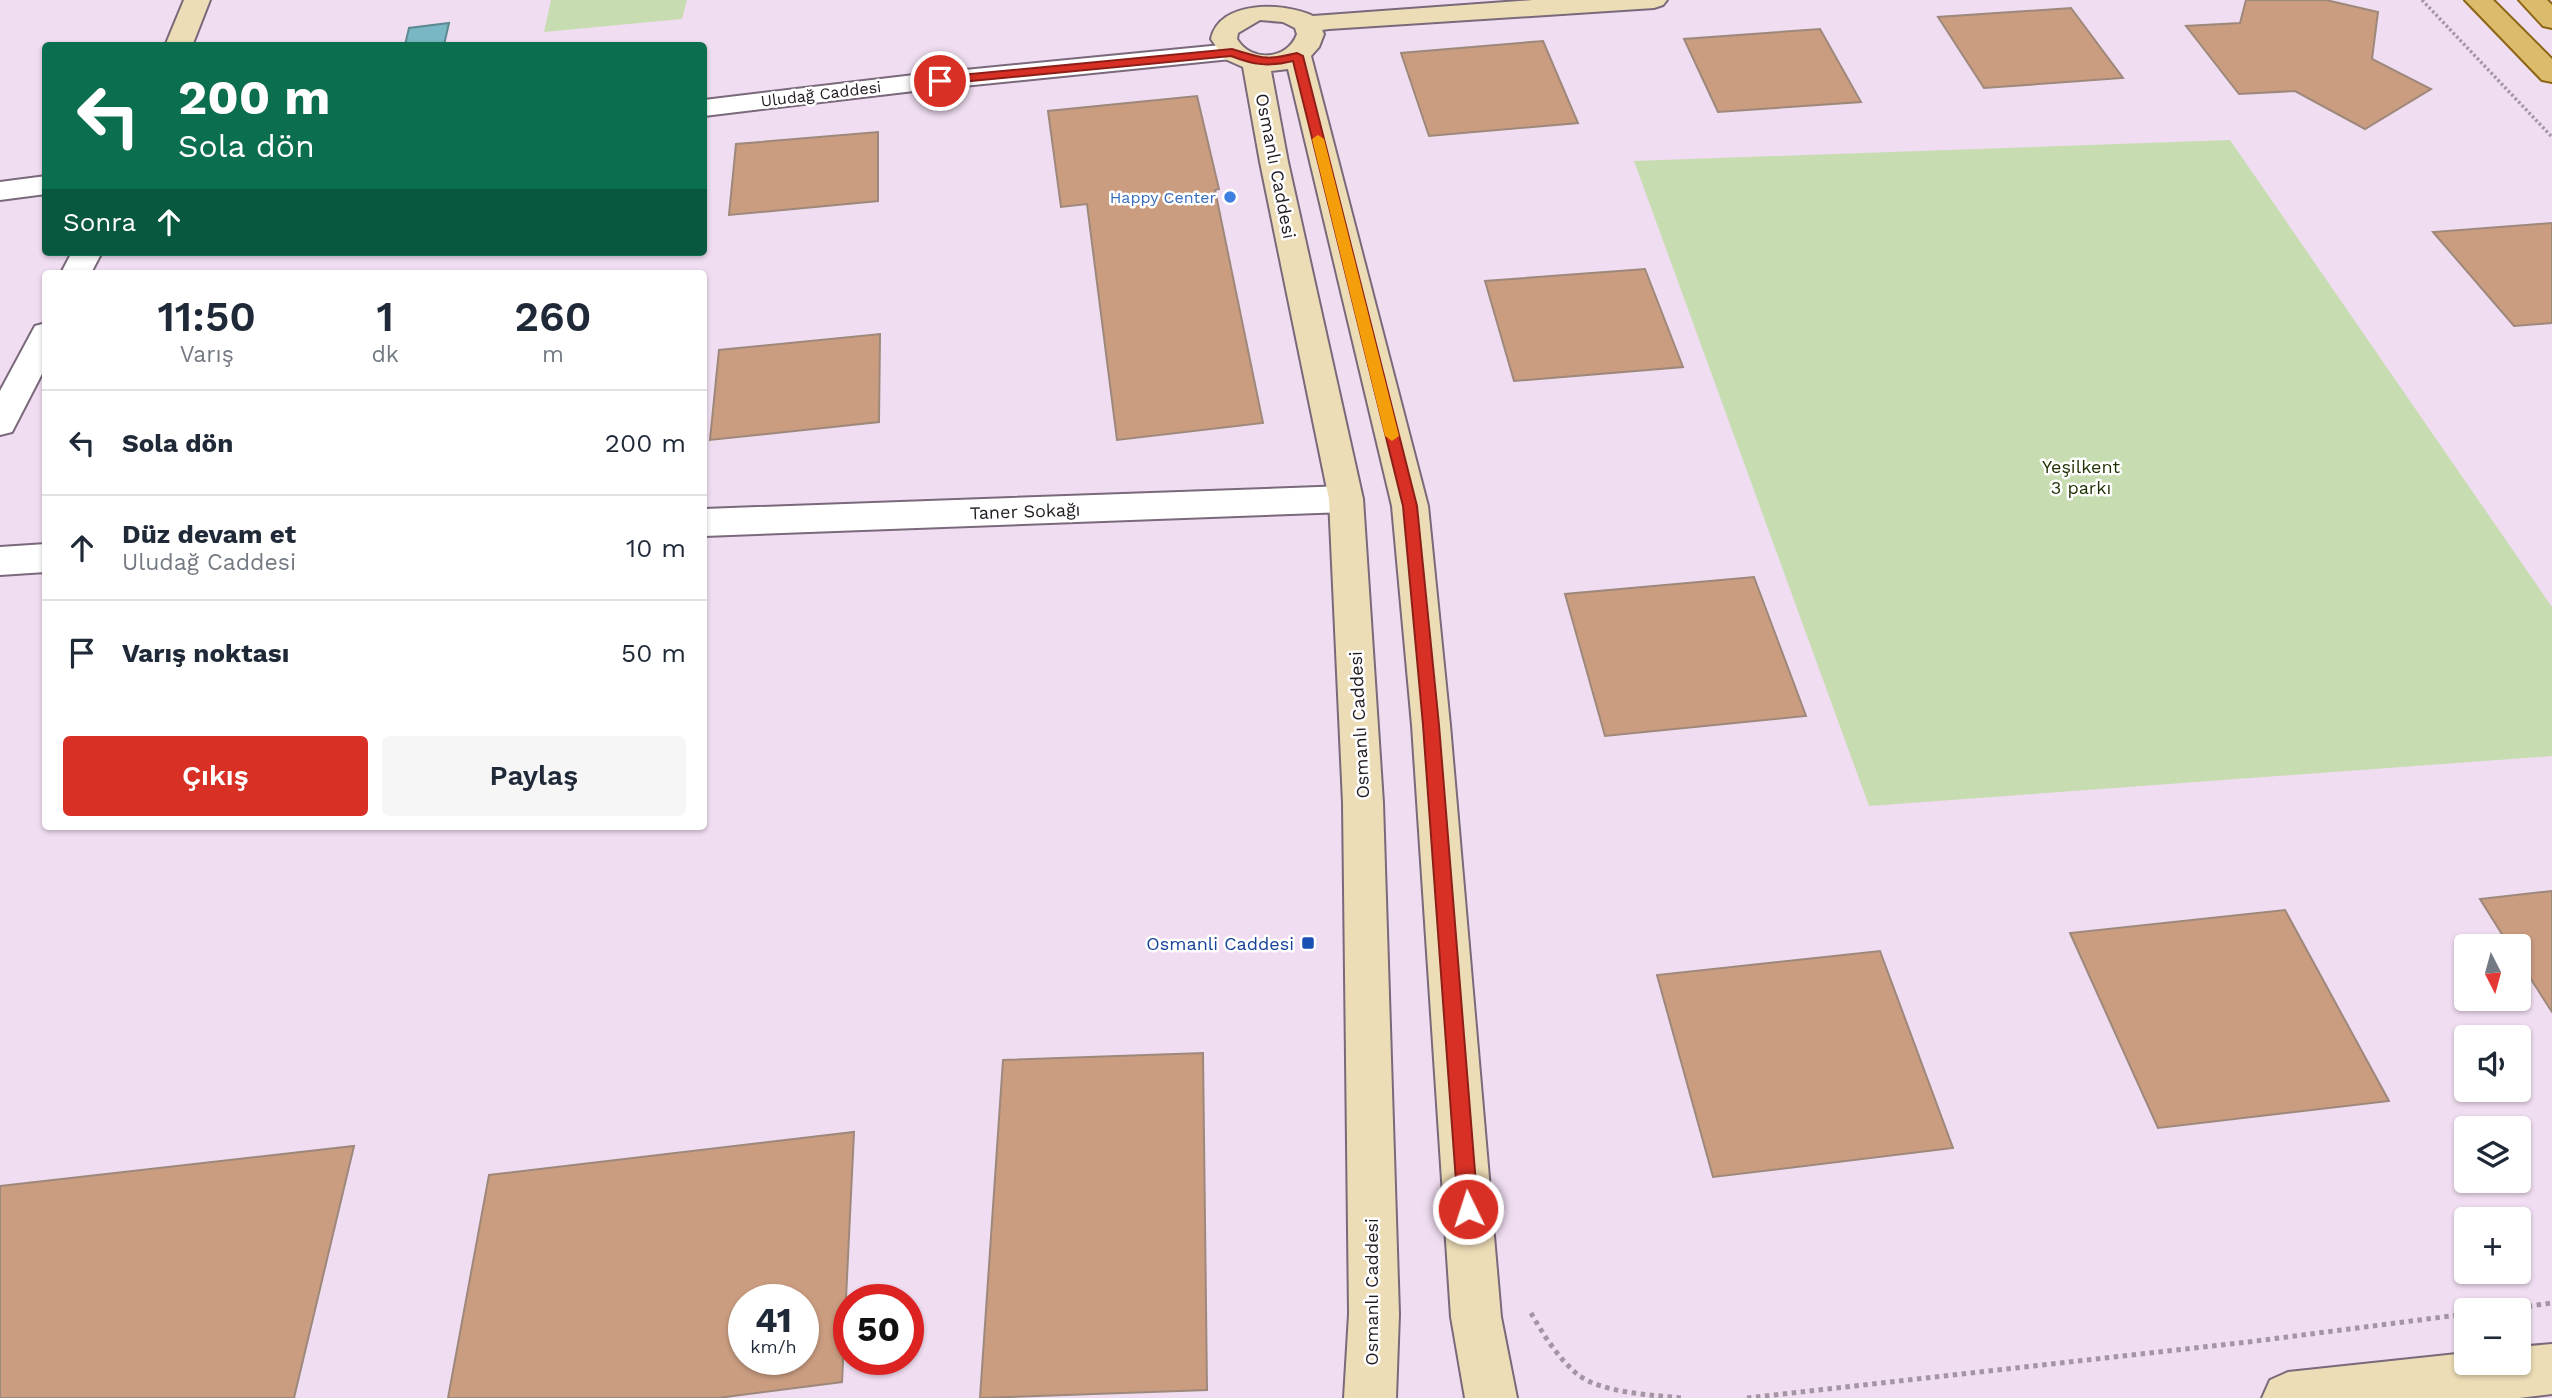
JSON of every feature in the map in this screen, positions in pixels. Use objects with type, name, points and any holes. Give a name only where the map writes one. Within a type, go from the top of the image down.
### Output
[{"type":"main road","points":[[180,42],[197,0]]},
{"type":"main road","points":[[1244,57],[1270,63],[1294,23],[1329,3],[1374,0]]},
{"type":"main road","points":[[1243,8],[1272,12],[1294,23],[1654,0]]},
{"type":"main road","points":[[2479,0],[2552,74]]},
{"type":"main road","points":[[2532,0],[2552,20]]},
{"type":"main road","name":"Osmanlı Caddesi","points":[[1243,8],[1224,36],[1225,45],[1244,57],[1273,162],[1346,499],[1363,803],[1374,1314],[1370,1398]]},
{"type":"main road","points":[[1294,23],[1410,506],[1431,725],[1476,1317],[1491,1398]]},
{"type":"main road","points":[[2288,1398],[2552,1369]]},
{"type":"street","name":"Uludağ Caddesi","points":[[707,108],[914,83],[1244,57]]},
{"type":"street","points":[[0,191],[42,186]]},
{"type":"street","points":[[0,423],[42,342]]},
{"type":"street","name":"Taner Sokağı","points":[[707,523],[1346,499]]},
{"type":"street","points":[[0,561],[42,558]]},
{"type":"path","points":[[2422,0],[2552,137]]},
{"type":"path","points":[[2531,1306],[2552,1303]]},
{"type":"path","points":[[1528,1310],[1543,1334],[1578,1375],[1623,1393],[1682,1398]]},
{"type":"path","points":[[1747,1398],[2248,1342],[2454,1316]]},
{"type":"green space","points":[[551,0],[687,0],[682,19],[544,32]]},
{"type":"green space","name":"Yeşilkent 3 parkı","points":[[2230,140],[2552,607],[2552,756],[1869,806],[1634,161]]},
{"type":"water","points":[[449,23],[445,42],[406,42],[409,28]]},
{"type":"building","points":[[2246,0],[2326,0],[2378,12],[2372,59],[2431,89],[2365,129],[2295,91],[2239,94],[2186,26],[2240,23]]},
{"type":"building","points":[[2071,8],[2123,78],[1984,88],[1938,17]]},
{"type":"building","points":[[1820,29],[1861,102],[1718,112],[1684,39]]},
{"type":"building","points":[[1543,41],[1578,123],[1429,136],[1401,53]]},
{"type":"building","points":[[1197,96],[1219,189],[1215,190],[1263,423],[1117,440],[1087,204],[1061,207],[1048,111]]},
{"type":"building","points":[[878,132],[878,201],[729,215],[736,144]]},
{"type":"building","points":[[2552,223],[2552,323],[2514,326],[2433,232]]},
{"type":"building","points":[[1645,269],[1683,367],[1514,381],[1485,281]]},
{"type":"building","points":[[880,334],[879,422],[710,440],[719,350]]},
{"type":"building","points":[[1754,577],[1806,716],[1605,736],[1565,594]]},
{"type":"building","points":[[2552,891],[2552,1012],[2531,979],[2531,934],[2502,934],[2480,899]]},
{"type":"building","points":[[2285,910],[2389,1101],[2158,1128],[2070,933]]},
{"type":"building","points":[[1880,951],[1953,1148],[1713,1177],[1657,975]]},
{"type":"building","points":[[1203,1053],[1207,1390],[980,1398],[1003,1060]]},
{"type":"building","points":[[854,1132],[847,1284],[833,1284],[833,1375],[842,1375],[842,1382],[718,1398],[448,1398],[489,1175]]},
{"type":"building","points":[[354,1146],[294,1398],[0,1398],[0,1186]]},
{"type":"slow traffic","points":[[1318,139],[1392,436]]},
{"type":"place","name":"Happy Center","points":[[1230,197]]},
{"type":"place","name":"Osmanli Caddesi","points":[[1308,943]]},
{"type":"route","points":[[940,81],[1232,52],[1242,58],[1270,63],[1297,56],[1410,506],[1431,725],[1468,1209]]}]
